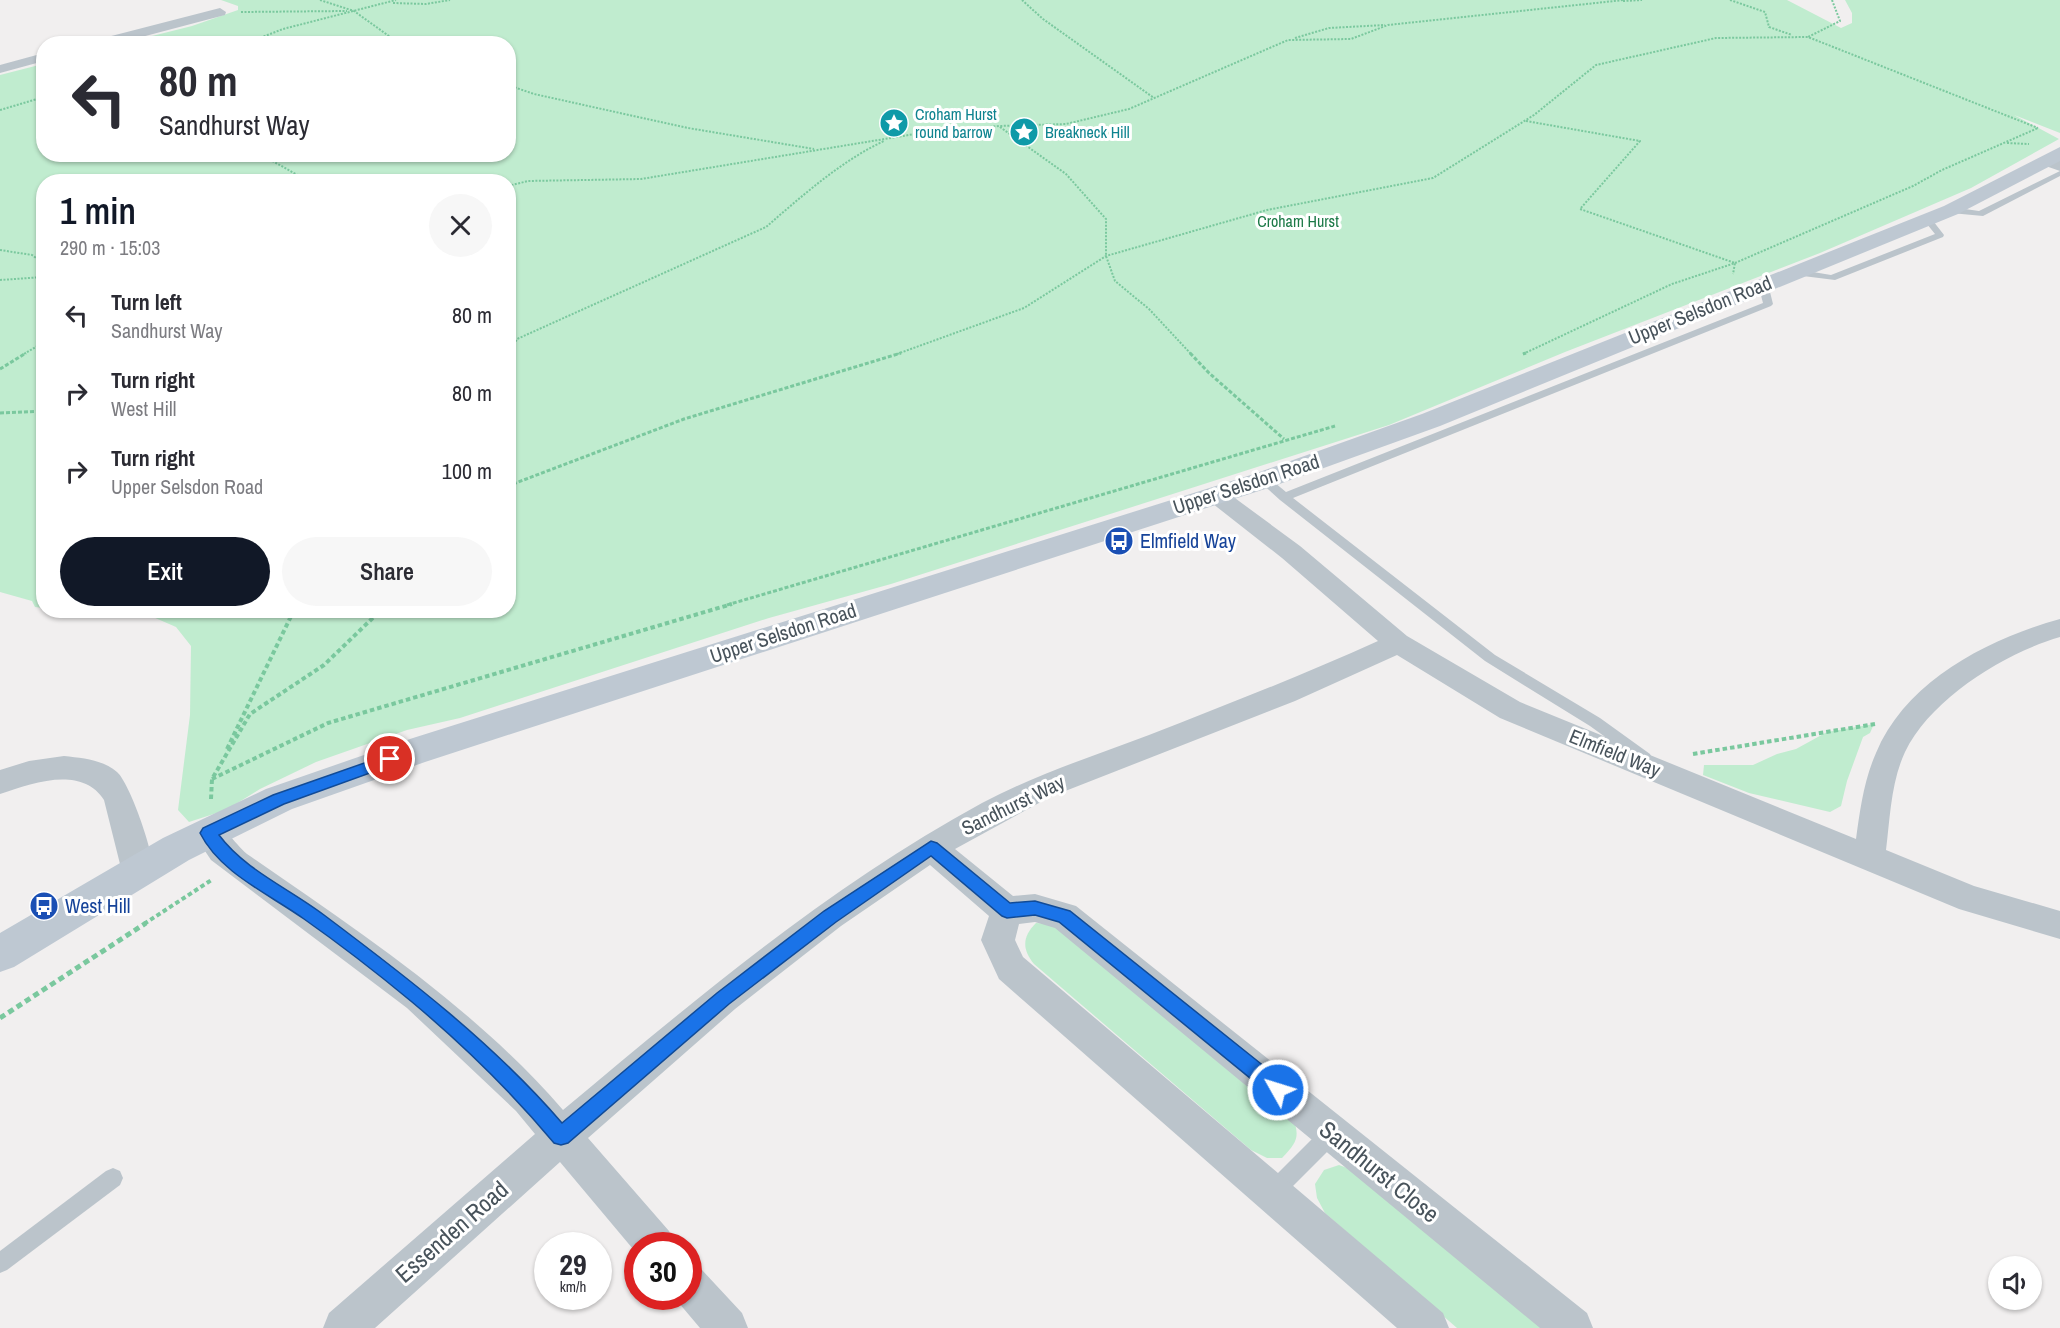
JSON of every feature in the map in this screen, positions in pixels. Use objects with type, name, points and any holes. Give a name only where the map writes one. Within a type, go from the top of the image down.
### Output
[{"type":"main road","name":"Upper Selsdon Road","points":[[0,954],[208,833],[279,799],[413,752],[1264,480],[1431,420],[1951,210],[2056,163]]},
{"type":"street","points":[[128,36],[220,12]]},
{"type":"street","points":[[0,69],[36,59]]},
{"type":"street","name":"Elmfield Way","points":[[1216,495],[1291,552],[1398,643],[1510,710],[1679,765],[1869,858],[1970,900],[2060,925]]},
{"type":"street","points":[[1869,858],[1877,800],[1892,751],[1913,717],[1947,684],[1997,654],[2039,633],[2060,628]]},
{"type":"street","name":"Sandhurst Way","points":[[561,1136],[723,998],[830,916],[931,847],[994,811],[1039,789],[1285,694],[1398,643]]},
{"type":"street","points":[[0,782],[26,772],[54,768],[86,770],[101,776],[117,794],[138,872]]},
{"type":"street","points":[[208,833],[222,851],[236,863],[310,914],[419,997],[529,1098],[644,1232]]},
{"type":"street","points":[[931,847],[1007,911],[998,940],[1011,968],[1428,1328]]},
{"type":"street","name":"Sandhurst Close","points":[[1007,911],[1035,908],[1065,916],[1572,1328]]},
{"type":"street","name":"Essenden Road","points":[[344,1328],[561,1136]]},
{"type":"street","points":[[702,1300],[727,1328]]},
{"type":"lane","points":[[1284,496],[1768,304],[1763,284]]},
{"type":"lane","points":[[1264,480],[1490,658],[1595,722],[1679,765]]},
{"type":"lane","points":[[1272,1193],[1332,1133]]},
{"type":"lane","points":[[0,1263],[113,1178]]},
{"type":"path","points":[[320,0],[354,11],[389,36]]},
{"type":"path","points":[[265,36],[283,29],[396,0]]},
{"type":"path","points":[[387,3],[426,4],[450,0]]},
{"type":"path","points":[[1022,0],[1042,19],[1154,98]]},
{"type":"path","points":[[516,184],[528,181],[640,179],[890,138],[999,126],[1066,124],[1129,109],[1288,40],[1329,28],[1388,25],[1642,0]]},
{"type":"path","points":[[1730,0],[1765,12],[1769,27],[1796,37]]},
{"type":"path","points":[[1808,37],[1840,21],[1838,10],[1832,0]]},
{"type":"path","points":[[220,12],[354,11]]},
{"type":"path","points":[[1288,40],[1352,39],[1388,25]]},
{"type":"path","points":[[516,483],[684,419],[870,364],[1024,308],[1106,256],[1267,210],[1433,178],[1525,121],[1596,65],[1716,38],[1808,37],[2038,128],[1942,170],[1913,186],[1735,263],[1672,284],[1515,358]]},
{"type":"path","points":[[516,88],[534,94],[688,128],[818,150]]},
{"type":"path","points":[[0,110],[36,99]]},
{"type":"path","points":[[1525,121],[1640,141],[1580,209],[1735,263]]},
{"type":"path","points":[[999,126],[1066,174],[1106,219],[1106,256],[1115,281],[1149,309],[1209,373],[1284,439]]},
{"type":"path","points":[[516,341],[766,227],[798,199],[869,148],[890,138]]},
{"type":"path","points":[[274,162],[296,174]]},
{"type":"path","points":[[0,250],[32,255],[36,258]]},
{"type":"path","points":[[0,280],[36,278]]},
{"type":"path","points":[[0,369],[36,347]]},
{"type":"path","points":[[0,413],[36,411]]},
{"type":"path","points":[[212,779],[328,723],[1284,439],[1342,424]]},
{"type":"path","points":[[208,833],[212,779],[290,618]]},
{"type":"path","points":[[212,779],[250,714],[324,665],[373,618]]},
{"type":"path","points":[[1679,765],[1698,754],[1913,717]]},
{"type":"path","points":[[0,1018],[236,863]]},
{"type":"green space","name":"Croham Hurst","points":[[221,0],[1787,0],[1841,28],[1852,23],[1852,13],[1845,0],[2060,0],[2060,133],[2014,115],[2059,139],[1971,188],[1820,253],[1565,352],[1389,425],[891,584],[769,618],[460,718],[407,730],[316,762],[260,789],[226,810],[189,822],[178,810],[190,715],[191,646],[176,627],[155,618],[516,618],[516,174],[36,174],[36,607],[32,601],[0,592],[0,75],[36,66],[36,162],[516,162],[516,36],[152,36],[192,26],[238,10],[238,6]]},
{"type":"green space","points":[[1874,724],[1870,733],[1863,737],[1847,781],[1841,806],[1830,812],[1749,793],[1703,775],[1704,765],[1753,765],[1777,754],[1796,749],[1827,732]]},
{"type":"green space","points":[[1036,923],[1052,924],[1291,1113],[1297,1133],[1292,1147],[1282,1158],[1267,1158],[1251,1150],[1034,964],[1027,953],[1025,943],[1028,933]]},
{"type":"green space","points":[[1339,1165],[1358,1172],[1550,1328],[1457,1328],[1325,1213],[1317,1198],[1315,1184],[1324,1170]]},
{"type":"place","name":"Croham Hurst round barrow","points":[[894,123]]},
{"type":"place","name":"Breakneck Hill","points":[[1024,132]]},
{"type":"place","name":"Elmfield Way","points":[[1119,541]]},
{"type":"place","name":"West Hill","points":[[44,906]]},
{"type":"route","points":[[390,759],[279,799],[208,833],[222,851],[236,863],[310,914],[419,997],[529,1098],[561,1136],[723,998],[830,916],[931,847],[1007,911],[1035,908],[1065,916],[1278,1090]]}]
